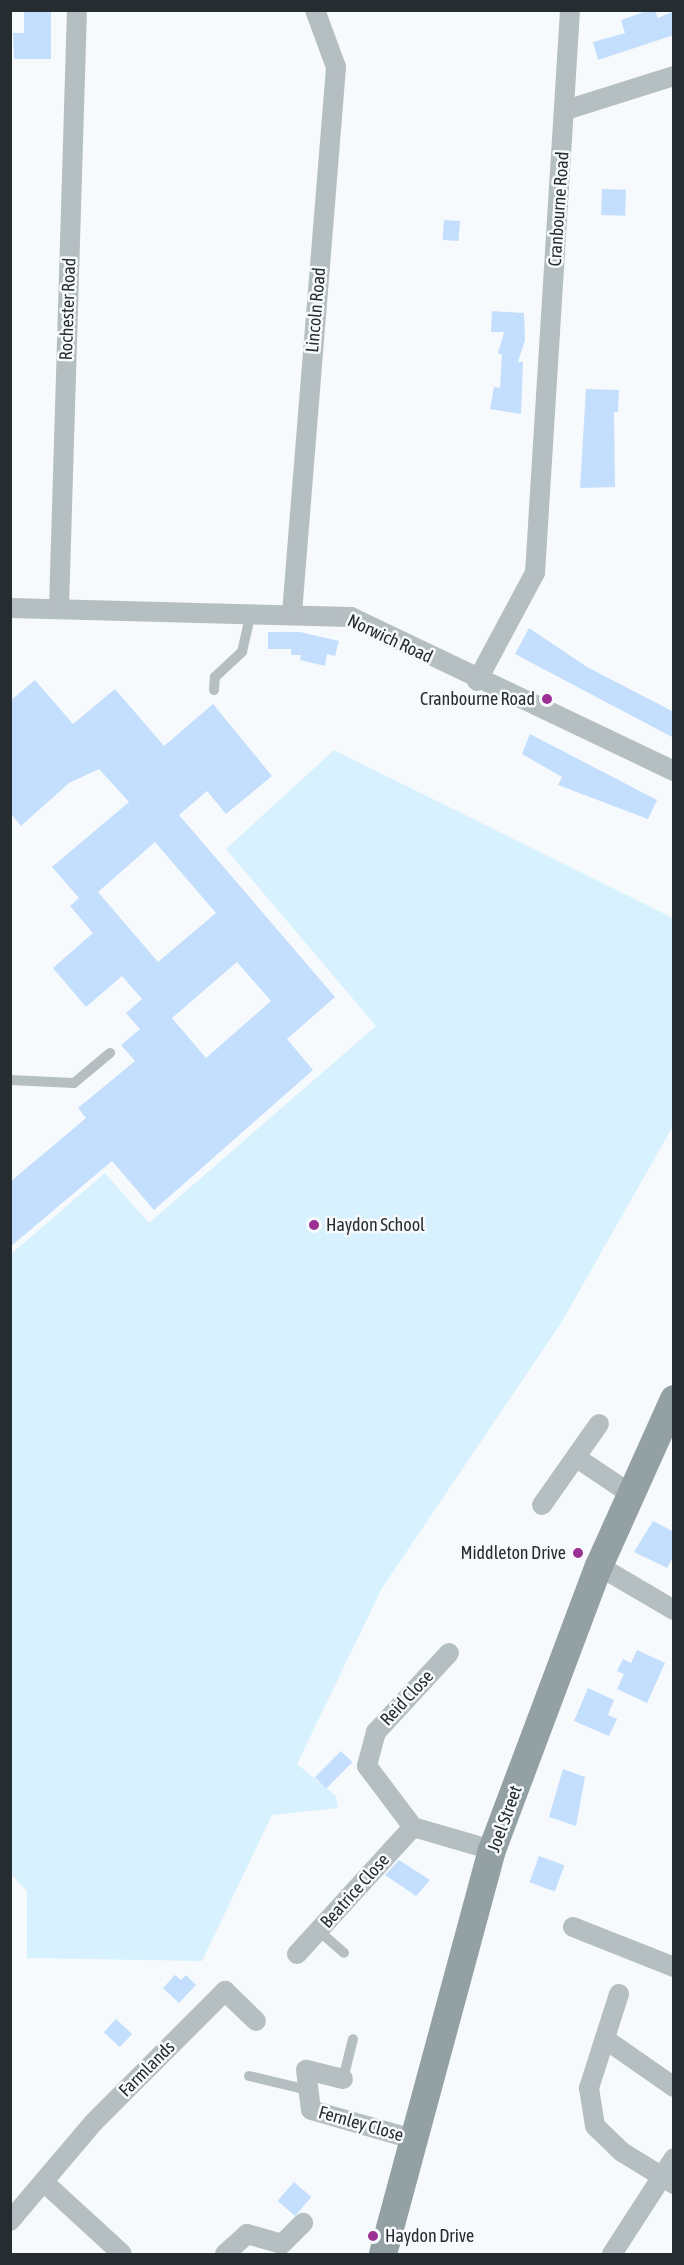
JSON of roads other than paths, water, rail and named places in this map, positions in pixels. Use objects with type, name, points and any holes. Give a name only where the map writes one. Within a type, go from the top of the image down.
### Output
[{"type":"main road","name":"Joel Street","points":[[383,2254],[416,2140],[492,1850],[599,1566],[629,1493],[674,1399]]},
{"type":"street","name":"Rochester Road","points":[[59,608],[77,10]]},
{"type":"street","name":"Lincoln Road","points":[[292,613],[336,67],[315,10]]},
{"type":"street","name":"Cranbourne Road","points":[[477,681],[535,573],[566,110],[570,10]]},
{"type":"street","points":[[566,110],[674,76]]},
{"type":"street","name":"Norwich Road","points":[[10,608],[292,613],[351,617],[477,681],[674,771]]},
{"type":"street","points":[[542,1505],[599,1424]]},
{"type":"street","points":[[577,1458],[629,1493]]},
{"type":"street","points":[[599,1566],[674,1610]]},
{"type":"street","name":"Reid Close","points":[[413,1827],[367,1766],[376,1732],[449,1653]]},
{"type":"street","points":[[413,1827],[492,1850]]},
{"type":"street","name":"Beatrice Close","points":[[297,1954],[413,1827]]},
{"type":"street","points":[[573,1927],[674,1967]]},
{"type":"street","name":"Farmlands","points":[[10,2221],[46,2184],[93,2123],[225,1991],[256,2021]]},
{"type":"street","points":[[619,1994],[589,2088],[595,2126],[622,2152],[668,2181]]},
{"type":"street","points":[[605,2039],[674,2087]]},
{"type":"street","name":"Fernley Close","points":[[343,2079],[306,2070],[311,2110],[416,2140]]},
{"type":"street","points":[[612,2254],[668,2181],[674,2158]]},
{"type":"street","points":[[46,2184],[122,2254]]},
{"type":"street","points":[[225,2254],[247,2234],[282,2244],[303,2223]]},
{"type":"lane","points":[[214,690],[215,677],[242,652],[251,612]]},
{"type":"lane","points":[[10,1080],[74,1083],[110,1053]]},
{"type":"lane","points":[[319,1931],[344,1953]]},
{"type":"lane","points":[[343,2079],[353,2039]]},
{"type":"lane","points":[[249,2076],[308,2090]]},
{"type":"place","name":"Cranbourne Road","points":[[547,699]]},
{"type":"place","name":"Haydon School","points":[[314,1225]]},
{"type":"place","name":"Middleton Drive","points":[[578,1553]]},
{"type":"place","name":"Haydon Drive","points":[[373,2236]]}]
